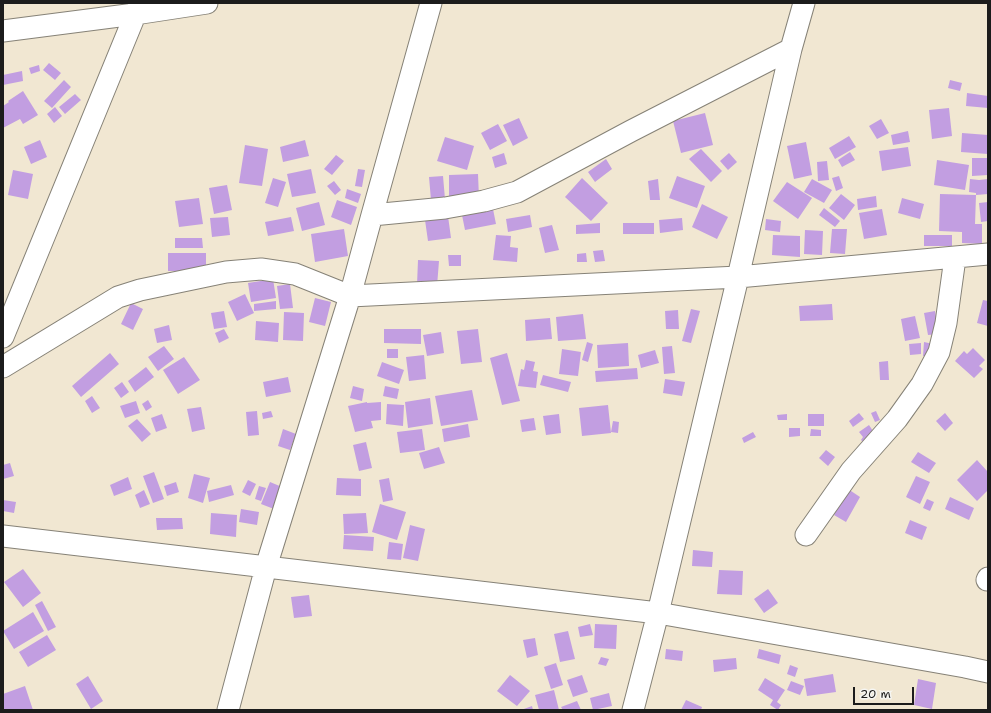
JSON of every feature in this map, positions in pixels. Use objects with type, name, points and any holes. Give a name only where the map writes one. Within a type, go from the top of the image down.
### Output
[{"type":"street","points":[[3,31],[138,9],[207,3]]},
{"type":"street","points":[[228,710],[266,567],[350,296],[431,3]]},
{"type":"street","points":[[633,710],[658,613],[791,49],[804,3]]},
{"type":"street","points":[[3,337],[138,9]]},
{"type":"street","points":[[372,215],[445,208],[484,201],[517,192],[631,131],[791,49]]},
{"type":"street","points":[[3,367],[118,297],[140,290],[226,272],[261,269],[295,274],[350,296],[738,278],[988,254]]},
{"type":"street","points":[[806,534],[851,471],[897,419],[922,384],[940,352],[946,324],[955,258]]},
{"type":"street","points":[[3,536],[658,613],[988,672]]},
{"type":"building","points":[[49,63],[61,73],[55,80],[43,70]]},
{"type":"building","points":[[39,65],[40,71],[31,74],[29,68]]},
{"type":"building","points":[[22,71],[23,81],[3,85],[3,75]]},
{"type":"building","points":[[64,80],[71,87],[52,108],[44,101]]},
{"type":"building","points":[[950,80],[962,83],[960,91],[948,88]]},
{"type":"building","points":[[23,91],[38,115],[23,124],[20,119],[3,128],[3,106]]},
{"type":"building","points":[[967,93],[988,96],[988,108],[966,106]]},
{"type":"building","points":[[75,94],[81,100],[65,114],[59,107]]},
{"type":"building","points":[[55,107],[62,116],[54,123],[47,114]]},
{"type":"building","points":[[949,108],[952,136],[932,139],[929,110]]},
{"type":"building","points":[[705,113],[713,145],[681,153],[673,121]]},
{"type":"building","points":[[519,118],[528,138],[513,146],[503,125]]},
{"type":"building","points":[[881,119],[889,133],[877,139],[869,126]]},
{"type":"building","points":[[498,124],[507,141],[490,150],[481,133]]},
{"type":"building","points":[[908,131],[910,142],[893,145],[891,135]]},
{"type":"building","points":[[962,133],[988,135],[988,154],[961,152]]},
{"type":"building","points":[[849,136],[856,147],[835,159],[829,148]]},
{"type":"building","points":[[445,137],[474,146],[467,170],[437,161]]},
{"type":"building","points":[[40,140],[47,157],[31,164],[24,147]]},
{"type":"building","points":[[305,140],[309,156],[283,162],[280,147]]},
{"type":"building","points":[[806,142],[812,175],[794,179],[787,146]]},
{"type":"building","points":[[245,145],[268,149],[262,186],[239,183]]},
{"type":"building","points":[[908,147],[911,166],[882,171],[879,151]]},
{"type":"building","points":[[701,149],[722,171],[711,182],[689,159]]},
{"type":"building","points":[[850,152],[855,160],[842,167],[838,160]]},
{"type":"building","points":[[504,153],[507,164],[495,168],[492,157]]},
{"type":"building","points":[[729,153],[737,162],[728,170],[720,161]]},
{"type":"building","points":[[336,155],[344,161],[332,175],[324,169]]},
{"type":"building","points":[[972,158],[988,158],[988,175],[972,176]]},
{"type":"building","points":[[606,159],[612,169],[595,182],[588,172]]},
{"type":"building","points":[[937,160],[969,165],[965,190],[934,185]]},
{"type":"building","points":[[827,161],[829,180],[818,181],[817,162]]},
{"type":"building","points":[[311,169],[316,193],[292,197],[287,174]]},
{"type":"building","points":[[358,169],[365,170],[362,187],[355,186]]},
{"type":"building","points":[[13,170],[33,174],[28,199],[8,195]]},
{"type":"building","points":[[478,174],[479,198],[449,198],[449,175]]},
{"type":"building","points":[[443,176],[445,199],[431,200],[429,177]]},
{"type":"building","points":[[677,176],[705,186],[697,208],[669,198]]},
{"type":"building","points":[[839,176],[843,188],[836,191],[832,178]]},
{"type":"building","points":[[273,178],[286,182],[278,207],[265,203]]},
{"type":"building","points":[[582,178],[608,203],[591,221],[565,197]]},
{"type":"building","points":[[658,179],[660,200],[650,200],[648,181]]},
{"type":"building","points":[[812,179],[832,190],[824,203],[804,192]]},
{"type":"building","points":[[970,179],[988,179],[988,194],[976,195],[976,193],[969,192]]},
{"type":"building","points":[[334,181],[341,190],[335,195],[327,186]]},
{"type":"building","points":[[787,182],[812,198],[798,219],[773,201]]},
{"type":"building","points":[[227,185],[232,210],[214,214],[209,188]]},
{"type":"building","points":[[347,189],[361,194],[358,203],[345,198]]},
{"type":"building","points":[[841,194],[855,205],[844,220],[829,208]]},
{"type":"building","points":[[940,194],[976,195],[975,224],[982,224],[982,244],[962,243],[962,232],[939,231]]},
{"type":"building","points":[[876,196],[877,207],[858,210],[857,199]]},
{"type":"building","points":[[199,198],[203,224],[179,227],[175,201]]},
{"type":"building","points":[[902,198],[924,204],[920,219],[898,213]]},
{"type":"building","points":[[337,200],[357,207],[351,225],[331,217]]},
{"type":"building","points":[[319,202],[325,225],[302,231],[296,208]]},
{"type":"building","points":[[988,202],[988,221],[981,222],[979,203]]},
{"type":"building","points":[[492,204],[496,224],[465,230],[461,210]]},
{"type":"building","points":[[702,204],[728,217],[717,239],[692,227]]},
{"type":"building","points":[[824,208],[840,221],[835,227],[819,215]]},
{"type":"building","points":[[882,209],[887,235],[864,239],[859,213]]},
{"type":"building","points":[[530,215],[532,227],[508,232],[506,219]]},
{"type":"building","points":[[448,216],[451,238],[428,241],[425,220]]},
{"type":"building","points":[[228,217],[230,235],[212,237],[210,218]]},
{"type":"building","points":[[291,217],[294,231],[268,236],[265,222]]},
{"type":"building","points":[[682,218],[683,230],[660,233],[659,220]]},
{"type":"building","points":[[766,219],[781,221],[780,232],[765,230]]},
{"type":"building","points":[[600,223],[600,233],[576,234],[576,225]]},
{"type":"building","points":[[623,223],[654,223],[654,234],[623,234]]},
{"type":"building","points":[[552,225],[559,250],[545,253],[539,228]]},
{"type":"building","points":[[344,229],[348,256],[315,262],[311,234]]},
{"type":"building","points":[[832,229],[847,229],[845,254],[830,253]]},
{"type":"building","points":[[805,230],[823,231],[822,255],[804,254]]},
{"type":"building","points":[[496,235],[511,236],[510,247],[518,248],[517,262],[493,260]]},
{"type":"building","points":[[773,235],[800,236],[800,257],[772,255]]},
{"type":"building","points":[[924,235],[952,235],[952,246],[924,246]]},
{"type":"building","points":[[175,238],[202,238],[203,248],[175,248]]},
{"type":"building","points":[[603,250],[605,261],[595,262],[593,251]]},
{"type":"building","points":[[168,253],[206,253],[206,271],[168,271]]},
{"type":"building","points":[[586,253],[587,262],[577,262],[577,254]]},
{"type":"building","points":[[448,255],[461,255],[461,266],[449,266]]},
{"type":"building","points":[[418,260],[439,261],[437,286],[417,285]]},
{"type":"building","points":[[273,279],[276,298],[251,302],[248,283]]},
{"type":"building","points":[[290,284],[293,308],[280,309],[277,286]]},
{"type":"building","points":[[245,294],[254,313],[237,321],[228,302]]},
{"type":"building","points":[[315,298],[331,302],[325,326],[309,322]]},
{"type":"building","points":[[983,300],[988,301],[988,326],[977,323]]},
{"type":"building","points":[[276,301],[276,309],[254,311],[254,304]]},
{"type":"building","points":[[131,303],[143,309],[133,330],[121,324]]},
{"type":"building","points":[[832,304],[833,320],[800,321],[799,306]]},
{"type":"building","points":[[691,309],[700,311],[691,343],[682,341]]},
{"type":"building","points":[[678,310],[679,329],[666,329],[665,311]]},
{"type":"building","points":[[224,311],[227,327],[214,329],[211,313]]},
{"type":"building","points":[[935,311],[939,334],[928,335],[924,313]]},
{"type":"building","points":[[284,312],[304,313],[303,341],[283,340]]},
{"type":"building","points":[[583,314],[586,339],[558,341],[556,317]]},
{"type":"building","points":[[915,316],[920,338],[905,341],[901,319]]},
{"type":"building","points":[[550,318],[552,339],[526,341],[525,320]]},
{"type":"building","points":[[256,321],[279,323],[278,342],[255,340]]},
{"type":"building","points":[[169,325],[172,340],[157,343],[154,329]]},
{"type":"building","points":[[224,329],[229,338],[219,343],[215,333]]},
{"type":"building","points":[[384,329],[421,329],[421,344],[384,343]]},
{"type":"building","points":[[478,329],[482,362],[461,364],[457,331]]},
{"type":"building","points":[[441,332],[444,353],[427,356],[423,335]]},
{"type":"building","points":[[587,342],[593,344],[588,362],[582,360]]},
{"type":"building","points":[[924,342],[933,344],[932,357],[923,356]]},
{"type":"building","points":[[628,343],[629,366],[598,368],[597,345]]},
{"type":"building","points":[[921,343],[921,354],[910,355],[909,344]]},
{"type":"building","points":[[164,346],[174,359],[158,371],[148,357]]},
{"type":"building","points":[[672,346],[675,373],[664,374],[662,347]]},
{"type":"building","points":[[973,348],[985,360],[979,366],[983,369],[974,378],[955,361],[964,351],[967,354]]},
{"type":"building","points":[[387,349],[398,349],[398,358],[387,358]]},
{"type":"building","points":[[562,349],[581,352],[578,376],[559,374]]},
{"type":"building","points":[[655,350],[659,363],[641,368],[638,355]]},
{"type":"building","points":[[110,353],[119,364],[81,397],[72,386]]},
{"type":"building","points":[[507,353],[520,401],[502,405],[490,358]]},
{"type":"building","points":[[424,355],[426,379],[409,381],[406,357]]},
{"type":"building","points":[[184,357],[200,380],[178,394],[163,370]]},
{"type":"building","points":[[526,360],[535,362],[533,371],[538,372],[536,388],[518,386],[521,369],[524,370]]},
{"type":"building","points":[[888,361],[889,380],[880,380],[879,362]]},
{"type":"building","points":[[382,362],[404,370],[399,384],[377,376]]},
{"type":"building","points":[[146,367],[154,377],[135,392],[128,381]]},
{"type":"building","points":[[637,368],[638,379],[596,382],[595,371]]},
{"type":"building","points":[[543,375],[571,382],[568,392],[540,385]]},
{"type":"building","points":[[288,377],[291,392],[266,397],[263,382]]},
{"type":"building","points":[[665,379],[685,382],[682,396],[663,393]]},
{"type":"building","points":[[122,382],[129,392],[121,398],[114,388]]},
{"type":"building","points":[[353,386],[364,389],[362,401],[350,398]]},
{"type":"building","points":[[385,386],[399,389],[397,399],[383,396]]},
{"type":"building","points":[[472,390],[478,420],[441,426],[435,396]]},
{"type":"building","points":[[92,396],[100,408],[92,413],[85,401]]},
{"type":"building","points":[[430,398],[433,424],[408,428],[405,402]]},
{"type":"building","points":[[148,400],[152,407],[146,411],[142,404]]},
{"type":"building","points":[[136,401],[140,413],[125,418],[120,406]]},
{"type":"building","points":[[367,402],[381,402],[381,420],[371,421],[373,428],[355,432],[348,406]]},
{"type":"building","points":[[387,404],[404,405],[403,426],[386,424]]},
{"type":"building","points":[[608,405],[611,433],[582,436],[579,408]]},
{"type":"building","points":[[201,407],[205,429],[192,432],[187,409]]},
{"type":"building","points":[[257,411],[259,435],[248,436],[246,412]]},
{"type":"building","points":[[271,411],[273,417],[263,419],[262,413]]},
{"type":"building","points":[[876,411],[880,420],[875,422],[871,413]]},
{"type":"building","points":[[859,413],[864,419],[853,427],[849,421]]},
{"type":"building","points":[[945,413],[953,423],[945,431],[936,421]]},
{"type":"building","points":[[162,414],[167,428],[156,432],[151,418]]},
{"type":"building","points":[[559,414],[561,433],[546,435],[543,416]]},
{"type":"building","points":[[787,414],[787,420],[778,420],[777,415]]},
{"type":"building","points":[[808,414],[824,414],[824,426],[808,426]]},
{"type":"building","points":[[534,418],[536,430],[522,432],[520,420]]},
{"type":"building","points":[[137,419],[151,434],[142,442],[128,426]]},
{"type":"building","points":[[613,421],[619,422],[618,433],[611,432]]},
{"type":"building","points":[[468,424],[470,437],[444,442],[442,429]]},
{"type":"building","points":[[869,425],[875,434],[870,448],[861,440],[863,437],[859,432]]},
{"type":"building","points":[[789,428],[800,428],[800,436],[789,437]]},
{"type":"building","points":[[283,429],[296,434],[290,450],[278,446]]},
{"type":"building","points":[[422,429],[425,450],[400,453],[397,432]]},
{"type":"building","points":[[811,429],[821,430],[821,436],[810,436]]},
{"type":"building","points":[[753,432],[756,437],[744,443],[742,438]]},
{"type":"building","points":[[366,442],[372,468],[359,471],[353,445]]},
{"type":"building","points":[[439,447],[445,463],[424,469],[419,453]]},
{"type":"building","points":[[826,450],[835,457],[828,466],[819,458]]},
{"type":"building","points":[[918,452],[936,463],[929,473],[911,462]]},
{"type":"building","points":[[977,460],[988,472],[988,490],[977,501],[957,480]]},
{"type":"building","points":[[10,463],[14,476],[3,479],[3,465]]},
{"type":"building","points":[[154,472],[164,499],[153,503],[143,476]]},
{"type":"building","points":[[194,474],[210,478],[203,503],[188,498]]},
{"type":"building","points":[[916,476],[930,482],[920,504],[906,497]]},
{"type":"building","points":[[128,477],[132,489],[114,496],[110,485]]},
{"type":"building","points":[[337,478],[361,479],[361,496],[336,495]]},
{"type":"building","points":[[389,478],[393,500],[383,502],[379,480]]},
{"type":"building","points":[[248,480],[256,484],[250,496],[242,492]]},
{"type":"building","points":[[176,482],[179,492],[167,496],[164,486]]},
{"type":"building","points":[[270,482],[282,487],[274,509],[261,504]]},
{"type":"building","points":[[231,485],[234,495],[209,502],[207,491]]},
{"type":"building","points":[[259,486],[266,488],[261,501],[255,499]]},
{"type":"building","points":[[848,489],[860,497],[846,522],[834,515]]},
{"type":"building","points":[[144,490],[150,504],[140,508],[135,495]]},
{"type":"building","points":[[950,497],[974,508],[969,520],[945,509]]},
{"type":"building","points":[[927,499],[934,502],[930,511],[923,508]]},
{"type":"building","points":[[3,500],[16,502],[14,513],[3,511]]},
{"type":"building","points":[[380,504],[406,512],[397,540],[372,532]]},
{"type":"building","points":[[241,509],[259,512],[257,525],[239,522]]},
{"type":"building","points":[[211,513],[237,515],[236,537],[210,534]]},
{"type":"building","points":[[366,513],[368,533],[344,534],[343,514]]},
{"type":"building","points":[[156,518],[182,518],[183,529],[157,530]]},
{"type":"building","points":[[910,520],[927,527],[922,540],[905,533]]},
{"type":"building","points":[[410,525],[425,529],[418,561],[403,558]]},
{"type":"building","points":[[344,535],[374,537],[373,551],[343,549]]},
{"type":"building","points":[[389,542],[403,544],[401,560],[387,559]]},
{"type":"building","points":[[693,550],[713,552],[712,567],[692,566]]},
{"type":"building","points":[[23,569],[41,593],[23,607],[4,582]]},
{"type":"building","points":[[719,570],[743,571],[742,595],[717,594]]},
{"type":"building","points":[[768,589],[778,603],[764,613],[754,599]]},
{"type":"building","points":[[309,595],[312,616],[294,618],[291,597]]},
{"type":"building","points":[[42,601],[56,627],[48,631],[35,605]]},
{"type":"building","points":[[33,612],[44,631],[14,649],[3,631]]},
{"type":"building","points":[[590,624],[593,635],[580,637],[578,627]]},
{"type":"building","points":[[595,624],[617,625],[616,649],[594,648]]},
{"type":"building","points":[[568,631],[575,659],[560,662],[554,634]]},
{"type":"building","points":[[47,635],[56,650],[28,667],[19,652]]},
{"type":"building","points":[[535,638],[538,655],[527,658],[523,640]]},
{"type":"building","points":[[666,649],[683,651],[682,661],[665,659]]},
{"type":"building","points":[[759,649],[781,655],[779,664],[757,658]]},
{"type":"building","points":[[601,657],[609,659],[606,666],[598,664]]},
{"type":"building","points":[[736,658],[737,669],[714,672],[713,660]]},
{"type":"building","points":[[556,663],[563,685],[551,689],[544,667]]},
{"type":"building","points":[[790,665],[798,668],[795,677],[787,674]]},
{"type":"building","points":[[833,674],[836,692],[807,696],[804,679]]},
{"type":"building","points":[[510,675],[530,691],[517,706],[497,691]]},
{"type":"building","points":[[582,675],[588,692],[573,697],[567,680]]},
{"type":"building","points":[[88,676],[103,701],[91,709],[76,684]]},
{"type":"building","points":[[765,678],[785,690],[777,702],[781,705],[778,710],[770,705],[773,700],[758,690]]},
{"type":"building","points":[[918,679],[936,683],[932,709],[914,705]]},
{"type":"building","points":[[791,681],[804,686],[800,695],[787,690]]},
{"type":"building","points":[[25,686],[33,710],[3,710],[3,694]]},
{"type":"building","points":[[554,690],[559,710],[539,710],[535,695]]},
{"type":"building","points":[[609,693],[612,706],[593,710],[590,698]]},
{"type":"building","points":[[686,700],[702,707],[701,710],[681,710]]},
{"type":"building","points":[[577,701],[581,710],[563,710],[561,707]]},
{"type":"building","points":[[532,706],[533,710],[521,710]]}]
